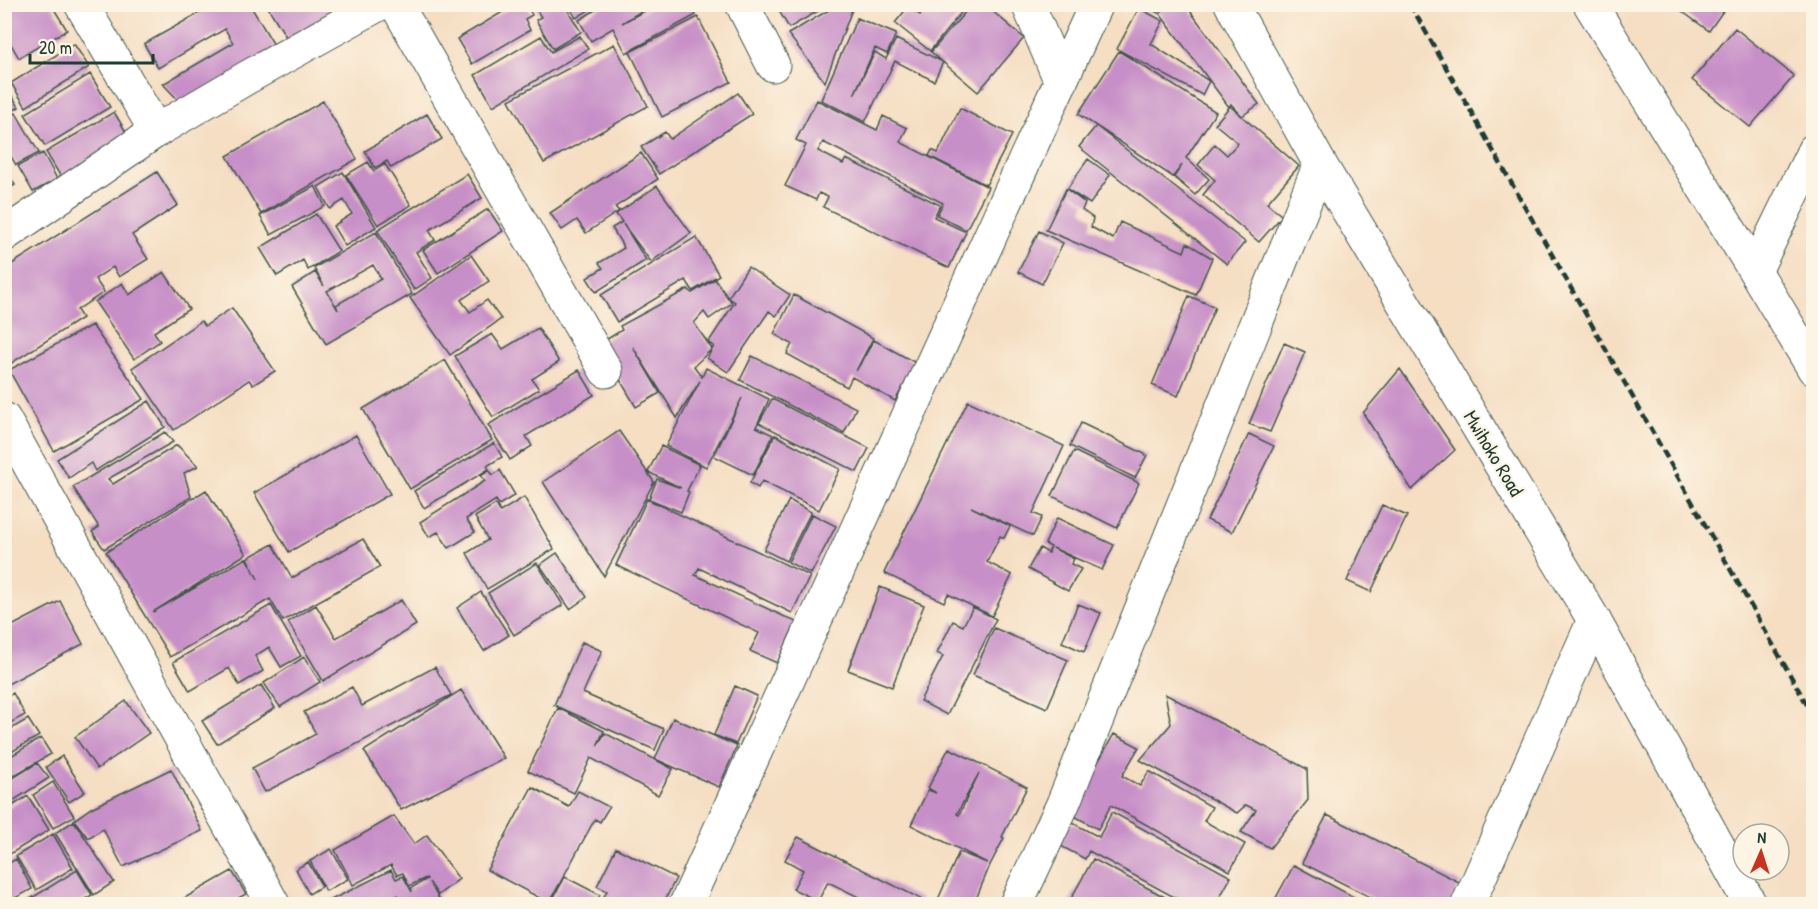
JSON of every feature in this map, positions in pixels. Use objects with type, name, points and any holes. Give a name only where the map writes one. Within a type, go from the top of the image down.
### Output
[{"type":"street","points":[[81,4],[156,131]]},
{"type":"street","points":[[4,235],[156,131],[379,4]]},
{"type":"street","points":[[396,4],[606,370]]},
{"type":"street","points":[[742,4],[773,65]]},
{"type":"street","points":[[1028,4],[1061,82]]},
{"type":"street","points":[[686,904],[1095,4]]},
{"type":"street","name":"Mwihoko Road","points":[[1231,4],[1320,164],[1594,620],[1750,904]]},
{"type":"street","points":[[1590,4],[1814,369]]},
{"type":"street","points":[[1755,271],[1814,150]]},
{"type":"street","points":[[1016,904],[1067,793],[1320,164]]},
{"type":"street","points":[[4,419],[273,904]]},
{"type":"street","points":[[1468,904],[1594,620]]},
{"type":"building","points":[[51,4],[67,30],[19,58],[4,32],[4,5]]},
{"type":"building","points":[[266,4],[371,4],[294,50]]},
{"type":"building","points":[[516,4],[526,4],[532,15],[525,19],[530,30],[472,64],[457,39]]},
{"type":"building","points":[[533,4],[564,4],[581,32],[553,49],[536,20],[541,17]]},
{"type":"building","points":[[568,4],[599,4],[576,18]]},
{"type":"building","points":[[605,4],[653,4],[622,23],[657,4],[690,4],[696,15],[626,53],[613,28],[591,41],[579,20]]},
{"type":"building","points":[[775,4],[830,4],[789,28]]},
{"type":"building","points":[[839,4],[854,4],[825,82],[788,34]]},
{"type":"building","points":[[928,4],[968,4],[930,51],[895,23],[908,7],[920,15]]},
{"type":"building","points":[[972,4],[984,4],[1024,38],[978,92],[931,52]]},
{"type":"building","points":[[1141,4],[1165,4],[1160,14]]},
{"type":"building","points":[[1169,4],[1185,4],[1259,104],[1242,116],[1231,104],[1229,107],[1160,14]]},
{"type":"building","points":[[1672,4],[1728,4],[1709,31]]},
{"type":"building","points":[[213,5],[250,5],[277,50],[182,104],[163,84],[233,43],[225,29],[158,68],[144,44]]},
{"type":"building","points":[[1139,8],[1163,21],[1151,44],[1209,81],[1202,95],[1117,49]]},
{"type":"building","points":[[698,17],[731,82],[662,117],[630,52]]},
{"type":"building","points":[[857,18],[896,34],[887,54],[875,48],[854,95],[875,52],[886,59],[896,39],[943,62],[934,81],[895,61],[865,122],[821,100]]},
{"type":"building","points":[[1735,28],[1794,76],[1750,127],[1692,80]]},
{"type":"building","points":[[541,36],[551,52],[580,36],[588,49],[493,106],[475,75]]},
{"type":"building","points":[[74,44],[89,67],[26,107],[11,83]]},
{"type":"building","points":[[614,44],[648,106],[544,163],[509,100]]},
{"type":"building","points":[[1119,51],[1216,112],[1186,158],[1209,179],[1195,195],[1174,177],[1182,165],[1173,177],[1078,114]]},
{"type":"building","points":[[90,74],[110,107],[45,146],[25,114]]},
{"type":"building","points":[[4,83],[19,107],[4,116]]},
{"type":"building","points":[[738,93],[752,114],[659,174],[641,147],[665,132],[670,139]]},
{"type":"building","points":[[817,100],[877,130],[883,116],[907,128],[900,142],[988,187],[966,230],[937,215],[943,203],[823,142],[818,151],[843,164],[846,159],[940,205],[934,217],[966,232],[949,268],[823,207],[828,197],[819,193],[816,200],[785,186],[806,145],[796,140]]},
{"type":"building","points":[[323,101],[357,159],[261,214],[227,156]]},
{"type":"building","points":[[1230,106],[1299,166],[1267,203],[1282,216],[1259,242],[1203,195],[1215,180],[1198,165],[1215,144],[1227,155],[1238,143],[1215,124]]},
{"type":"building","points":[[960,108],[1012,135],[986,185],[929,156],[932,150],[938,153]]},
{"type":"building","points":[[114,112],[129,137],[61,177],[46,152]]},
{"type":"building","points":[[16,113],[39,153],[16,165],[4,144],[4,120]]},
{"type":"building","points":[[427,114],[442,139],[391,168],[387,161],[375,168],[365,151]]},
{"type":"building","points":[[1096,126],[1245,242],[1227,264],[1079,147]]},
{"type":"building","points":[[43,153],[57,179],[33,192],[18,166]]},
{"type":"building","points":[[641,153],[658,179],[615,207],[619,211],[586,233],[577,220],[562,230],[550,213]]},
{"type":"building","points":[[1088,159],[1110,175],[1090,204],[1067,189]]},
{"type":"building","points":[[368,162],[374,171],[385,164],[411,205],[378,225],[346,175]]},
{"type":"building","points":[[4,169],[15,185],[4,191]]},
{"type":"building","points":[[157,172],[178,205],[132,235],[148,259],[119,277],[113,267],[95,279],[104,292],[77,310],[82,318],[10,364],[4,355],[4,269]]},
{"type":"building","points":[[343,172],[376,227],[345,246],[333,226],[352,214],[344,200],[330,209],[318,187]]},
{"type":"building","points":[[467,174],[482,198],[429,230],[435,240],[416,252],[432,278],[414,290],[377,230]]},
{"type":"building","points":[[315,186],[325,206],[271,235],[260,216]]},
{"type":"building","points":[[657,186],[691,233],[651,262],[623,224],[646,260],[596,292],[587,278],[603,268],[599,263],[624,248],[612,228],[622,222],[616,214]]},
{"type":"building","points":[[1066,189],[1085,203],[1082,210],[1093,218],[1091,227],[1113,239],[1120,222],[1184,252],[1187,243],[1212,258],[1196,295],[1046,230]]},
{"type":"building","points":[[488,209],[503,231],[438,273],[423,250]]},
{"type":"building","points":[[316,214],[339,251],[308,270],[303,260],[277,276],[260,248]]},
{"type":"building","points":[[1039,231],[1063,243],[1042,284],[1018,272]]},
{"type":"building","points":[[376,232],[412,294],[326,344],[292,287],[315,272],[324,286],[314,268]],"holes":[[[373,265],[381,279],[336,305],[338,310],[327,291]]]},
{"type":"building","points":[[696,237],[719,275],[693,291],[686,280],[617,322],[601,295]]},
{"type":"building","points":[[471,255],[489,281],[461,300],[470,312],[487,300],[501,319],[450,355],[410,298]]},
{"type":"building","points":[[748,267],[790,295],[776,316],[769,311],[728,372],[707,358],[714,346],[708,343],[735,302],[729,298],[732,303],[709,319],[704,312],[694,323],[712,349],[694,366],[702,377],[706,368],[769,399],[756,427],[773,435],[753,475],[714,456],[742,398],[706,467],[666,446],[700,381],[677,418],[633,347],[660,393],[636,407],[599,344],[622,330],[620,326],[688,289],[692,293],[715,279],[728,298]]},
{"type":"building","points":[[164,272],[189,309],[154,332],[160,341],[134,359],[95,302],[122,283],[129,295]]},
{"type":"building","points":[[794,295],[873,338],[856,371],[874,340],[916,363],[895,401],[852,377],[847,387],[787,354],[792,344],[774,334]]},
{"type":"building","points":[[1189,296],[1215,307],[1178,396],[1152,385]]},
{"type":"building","points":[[232,308],[275,371],[253,385],[249,380],[174,430],[132,368],[201,321],[205,326]]},
{"type":"building","points":[[92,325],[144,399],[54,451],[9,370]]},
{"type":"building","points":[[538,328],[559,362],[532,379],[539,389],[493,417],[455,356],[492,334],[503,349]]},
{"type":"building","points":[[1284,343],[1305,352],[1270,432],[1249,424]]},
{"type":"building","points":[[752,356],[856,408],[844,433],[740,380]]},
{"type":"building","points":[[445,360],[492,440],[410,489],[363,409]]},
{"type":"building","points":[[1400,369],[1455,450],[1412,490],[1363,413]]},
{"type":"building","points":[[579,370],[594,395],[526,436],[532,446],[510,460],[488,425]]},
{"type":"building","points":[[772,399],[869,448],[857,472],[759,423]]},
{"type":"building","points":[[149,401],[165,427],[95,471],[91,463],[69,478],[57,459]]},
{"type":"building","points":[[968,401],[1064,446],[1033,513],[1042,517],[1033,536],[971,507],[1010,526],[1004,538],[1000,536],[987,562],[1012,575],[992,616],[948,594],[944,602],[884,573]]},
{"type":"building","points":[[1081,423],[1147,455],[1135,478],[1070,446]]},
{"type":"building","points":[[619,431],[654,482],[604,576],[543,482]]},
{"type":"building","points":[[165,432],[173,442],[108,479],[113,484],[177,445],[198,466],[184,473],[191,497],[104,549],[92,532],[99,527],[73,487]]},
{"type":"building","points":[[1249,434],[1274,446],[1232,532],[1207,520]]},
{"type":"building","points":[[356,435],[390,494],[289,552],[254,493]]},
{"type":"building","points":[[775,435],[840,469],[819,510],[762,481],[758,488],[750,483]]},
{"type":"building","points":[[494,443],[502,457],[487,466],[489,469],[424,508],[414,491]]},
{"type":"building","points":[[661,446],[700,465],[687,491],[689,492],[681,512],[649,499],[657,479],[681,488],[648,472]]},
{"type":"building","points":[[1074,451],[1139,483],[1117,528],[1052,496]]},
{"type":"building","points":[[489,470],[493,475],[500,470],[515,495],[499,505],[496,500],[466,519],[475,532],[449,548],[438,532],[429,537],[420,522],[485,481],[481,475]]},
{"type":"building","points":[[206,490],[246,554],[153,612],[246,558],[258,579],[247,558],[273,544],[292,578],[363,539],[380,567],[283,621],[270,599],[170,657],[106,552]]},
{"type":"building","points":[[524,497],[554,549],[487,589],[467,553],[488,540],[475,517],[496,504],[500,512]]},
{"type":"building","points":[[647,499],[810,576],[792,613],[699,568],[695,575],[796,622],[777,663],[750,651],[759,633],[616,565]]},
{"type":"building","points":[[789,500],[811,512],[786,561],[764,550]]},
{"type":"building","points":[[1382,505],[1407,516],[1371,592],[1347,581]]},
{"type":"building","points":[[812,514],[836,526],[811,574],[788,562]]},
{"type":"building","points":[[1057,518],[1114,545],[1102,570],[1053,548],[1074,559],[1071,564],[1081,569],[1068,591],[1028,569],[1040,548],[1048,553],[1051,547],[1045,544]]},
{"type":"building","points":[[557,553],[587,597],[570,609],[540,565]]},
{"type":"building","points":[[537,563],[563,605],[514,635],[488,593]]},
{"type":"building","points":[[880,587],[924,605],[892,687],[848,670]]},
{"type":"building","points":[[481,592],[509,635],[484,651],[457,608]]},
{"type":"building","points":[[401,600],[416,625],[323,681],[288,622],[316,605],[336,638]]},
{"type":"building","points":[[60,601],[83,644],[4,686],[4,630]]},
{"type":"building","points":[[1078,604],[1101,613],[1084,652],[1062,642]]},
{"type":"building","points":[[271,605],[301,656],[281,667],[269,647],[255,656],[263,671],[239,685],[229,668],[190,691],[173,662]]},
{"type":"building","points":[[973,607],[996,619],[947,715],[920,701],[943,656],[937,653],[953,621],[963,626]]},
{"type":"building","points":[[994,628],[1068,660],[1047,708],[973,675]]},
{"type":"building","points":[[582,642],[602,651],[583,693],[664,729],[655,750],[554,705]]},
{"type":"building","points":[[304,657],[320,682],[280,707],[264,683]]},
{"type":"building","points":[[435,667],[451,695],[265,792],[252,768],[316,734],[304,712],[352,687],[362,706]]},
{"type":"building","points":[[261,685],[275,708],[217,744],[202,721]]},
{"type":"building","points":[[735,686],[757,696],[736,744],[714,735]]},
{"type":"building","points":[[461,690],[504,758],[401,810],[364,751]]},
{"type":"building","points":[[13,693],[25,715],[4,726],[4,698]]},
{"type":"building","points":[[1165,694],[1307,769],[1308,800],[1270,848],[1241,832],[1256,810],[1246,805],[1237,813],[1140,760],[1171,724]]},
{"type":"building","points":[[126,701],[149,733],[97,769],[75,737]]},
{"type":"building","points":[[558,708],[604,731],[597,746],[605,733],[673,769],[658,795],[591,758],[574,793],[528,771]]},
{"type":"building","points":[[673,718],[737,746],[719,787],[655,759]]},
{"type":"building","points":[[28,719],[39,736],[4,756],[4,733]]},
{"type":"building","points":[[1114,734],[1139,747],[1122,776],[1140,786],[1149,771],[1212,807],[1204,821],[1245,844],[1230,871],[1111,805],[1098,829],[1069,813]]},
{"type":"building","points":[[41,738],[51,754],[4,781],[4,760]]},
{"type":"building","points":[[949,748],[1027,787],[1002,837],[1004,838],[974,904],[936,904],[959,852],[987,863],[911,825],[928,790],[936,793],[928,788]],"holes":[[[979,773],[959,815],[957,814]]]},
{"type":"building","points":[[62,756],[85,792],[69,802],[46,767]]},
{"type":"building","points":[[37,763],[49,778],[5,806],[5,783]]},
{"type":"building","points":[[171,769],[202,831],[123,867],[103,829],[88,838],[74,820],[91,808]]},
{"type":"building","points":[[53,782],[74,816],[53,828],[33,795]]},
{"type":"building","points":[[532,787],[569,807],[578,791],[609,807],[600,822],[595,819],[549,903],[487,870]]},
{"type":"building","points":[[28,796],[49,830],[10,854],[4,845],[4,811]]},
{"type":"building","points":[[1112,812],[1231,877],[1216,904],[1187,904],[1089,851],[1085,859],[1059,845],[1071,822],[1099,837]]},
{"type":"building","points":[[1327,815],[1461,883],[1450,904],[1384,904],[1302,863]]},
{"type":"building","points":[[394,816],[414,844],[427,835],[459,879],[438,895],[429,882],[442,904],[383,904],[399,895],[380,904],[323,904],[391,870],[396,879],[403,876],[412,892],[411,888],[427,879],[409,886],[403,873],[397,875],[391,865],[353,885],[335,850]]},
{"type":"building","points":[[74,821],[114,882],[94,895],[55,833]]},
{"type":"building","points":[[53,834],[73,868],[36,890],[16,856]]},
{"type":"building","points":[[798,837],[921,899],[918,904],[873,904],[828,882],[818,901],[793,889],[803,870],[785,860]]},
{"type":"building","points":[[616,848],[676,878],[663,904],[600,904],[607,891],[597,886]]},
{"type":"building","points":[[331,849],[348,879],[326,891],[310,861]]},
{"type":"building","points":[[16,859],[32,889],[4,904],[4,866]]},
{"type":"building","points":[[1093,859],[1178,904],[1068,904]]},
{"type":"building","points":[[308,862],[322,886],[309,894],[296,869]]},
{"type":"building","points":[[1294,865],[1363,902],[1362,904],[1273,903]]},
{"type":"building","points":[[77,870],[92,895],[77,904],[22,904]]},
{"type":"building","points":[[232,871],[246,894],[227,904],[174,904]]},
{"type":"building","points":[[565,877],[600,895],[595,904],[555,904],[551,902]]},
{"type":"railway","points":[[1410,4],[1814,717]]}]
